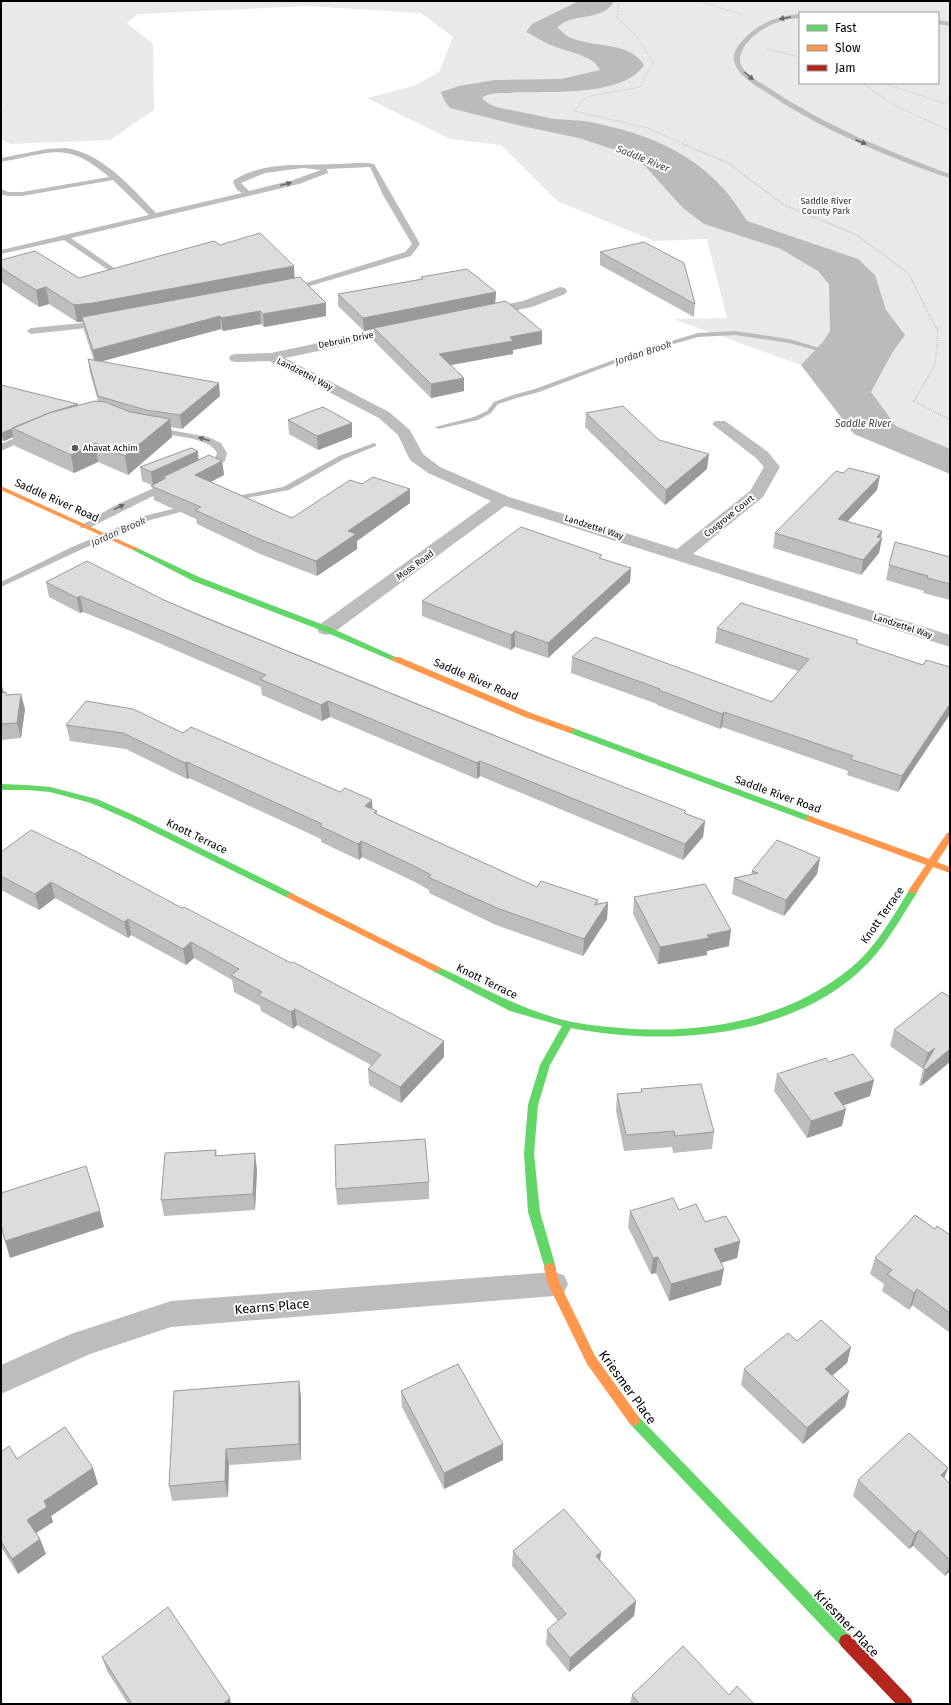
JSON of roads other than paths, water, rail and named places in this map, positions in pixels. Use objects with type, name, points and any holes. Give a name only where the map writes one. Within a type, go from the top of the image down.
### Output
[{"type":"street","points":[[473,315],[527,304],[560,291]]},
{"type":"street","name":"Debruin Drive","points":[[236,358],[272,357],[311,347],[419,326]]},
{"type":"street","name":"Landzettel Way","points":[[272,357],[384,415],[405,433],[416,457],[434,470],[503,500],[681,555],[950,642]]},
{"type":"street","name":"Cosgrove Court","points":[[681,555],[757,494],[772,468],[762,455],[720,424]]},
{"type":"street","name":"Saddle River Road","points":[[4,492],[89,527],[196,579],[326,629],[528,715],[950,870]]},
{"type":"street","name":"Moss Road","points":[[326,629],[503,500]]},
{"type":"street","name":"Knott Terrace","points":[[1,787],[45,788],[74,793],[106,804],[514,1008],[568,1024],[618,1032],[670,1035],[725,1029],[768,1018],[813,1000],[851,975],[878,945],[950,835]]},
{"type":"street","name":"Kriesmer Place","points":[[568,1024],[545,1065],[533,1105],[529,1154],[534,1212],[554,1284],[591,1360],[636,1423],[906,1704]]},
{"type":"street","name":"Kearns Place","points":[[1,1380],[82,1343],[171,1314],[554,1284]]},
{"type":"lane","points":[[799,16],[771,21],[743,44],[737,56],[738,65],[749,77],[771,93],[810,117],[843,134],[887,153],[950,176]]},
{"type":"lane","points":[[939,22],[950,24]]},
{"type":"lane","points":[[1,160],[56,150],[72,151],[83,154],[113,178],[154,216]]},
{"type":"lane","points":[[248,194],[240,188],[237,182],[241,179],[289,166],[308,164],[322,167],[372,165],[416,244],[408,254],[278,291]]},
{"type":"lane","points":[[1,252],[248,194],[315,176],[325,171],[322,167]]},
{"type":"lane","points":[[1,191],[7,194],[22,194],[113,178]]},
{"type":"lane","points":[[65,237],[114,272]]},
{"type":"lane","points":[[31,331],[111,322]]},
{"type":"lane","points":[[141,427],[205,439],[218,445],[222,453],[220,461],[193,474]]},
{"type":"lane","points":[[1,448],[39,432]]},
{"type":"lane","points":[[89,527],[118,508],[179,480]]},
{"type":"water","name":"Saddle River","points":[[579,1],[614,1],[609,8],[603,12],[571,20],[563,23],[557,28],[567,36],[577,40],[619,48],[629,52],[637,57],[644,65],[633,76],[618,83],[600,88],[560,92],[496,93],[482,98],[486,102],[500,108],[554,119],[584,121],[610,126],[656,141],[678,152],[715,180],[732,199],[747,221],[858,259],[875,275],[886,310],[905,335],[892,353],[871,392],[896,426],[950,449],[950,474],[854,434],[801,365],[822,343],[830,331],[829,284],[818,271],[781,249],[704,224],[683,208],[645,166],[624,153],[579,138],[517,125],[450,108],[444,100],[441,92],[459,86],[495,80],[561,79],[600,70],[591,60],[548,44],[526,32],[532,24]]},
{"type":"waterway","name":"Jordan Brook","points":[[438,427],[476,419],[489,412],[496,403],[515,396],[537,391],[640,352],[698,335],[735,333],[789,341],[830,352]]},
{"type":"waterway","name":"Jordan Brook","points":[[232,499],[271,492],[292,486],[342,457],[374,445]]},
{"type":"waterway","name":"Jordan Brook","points":[[1,585],[75,549],[147,518],[189,507]]},
{"type":"place","name":"Ahavat Achim","points":[[75,448]]},
{"type":"park label","name":"Saddle River County Park","points":[[826,206]]}]
